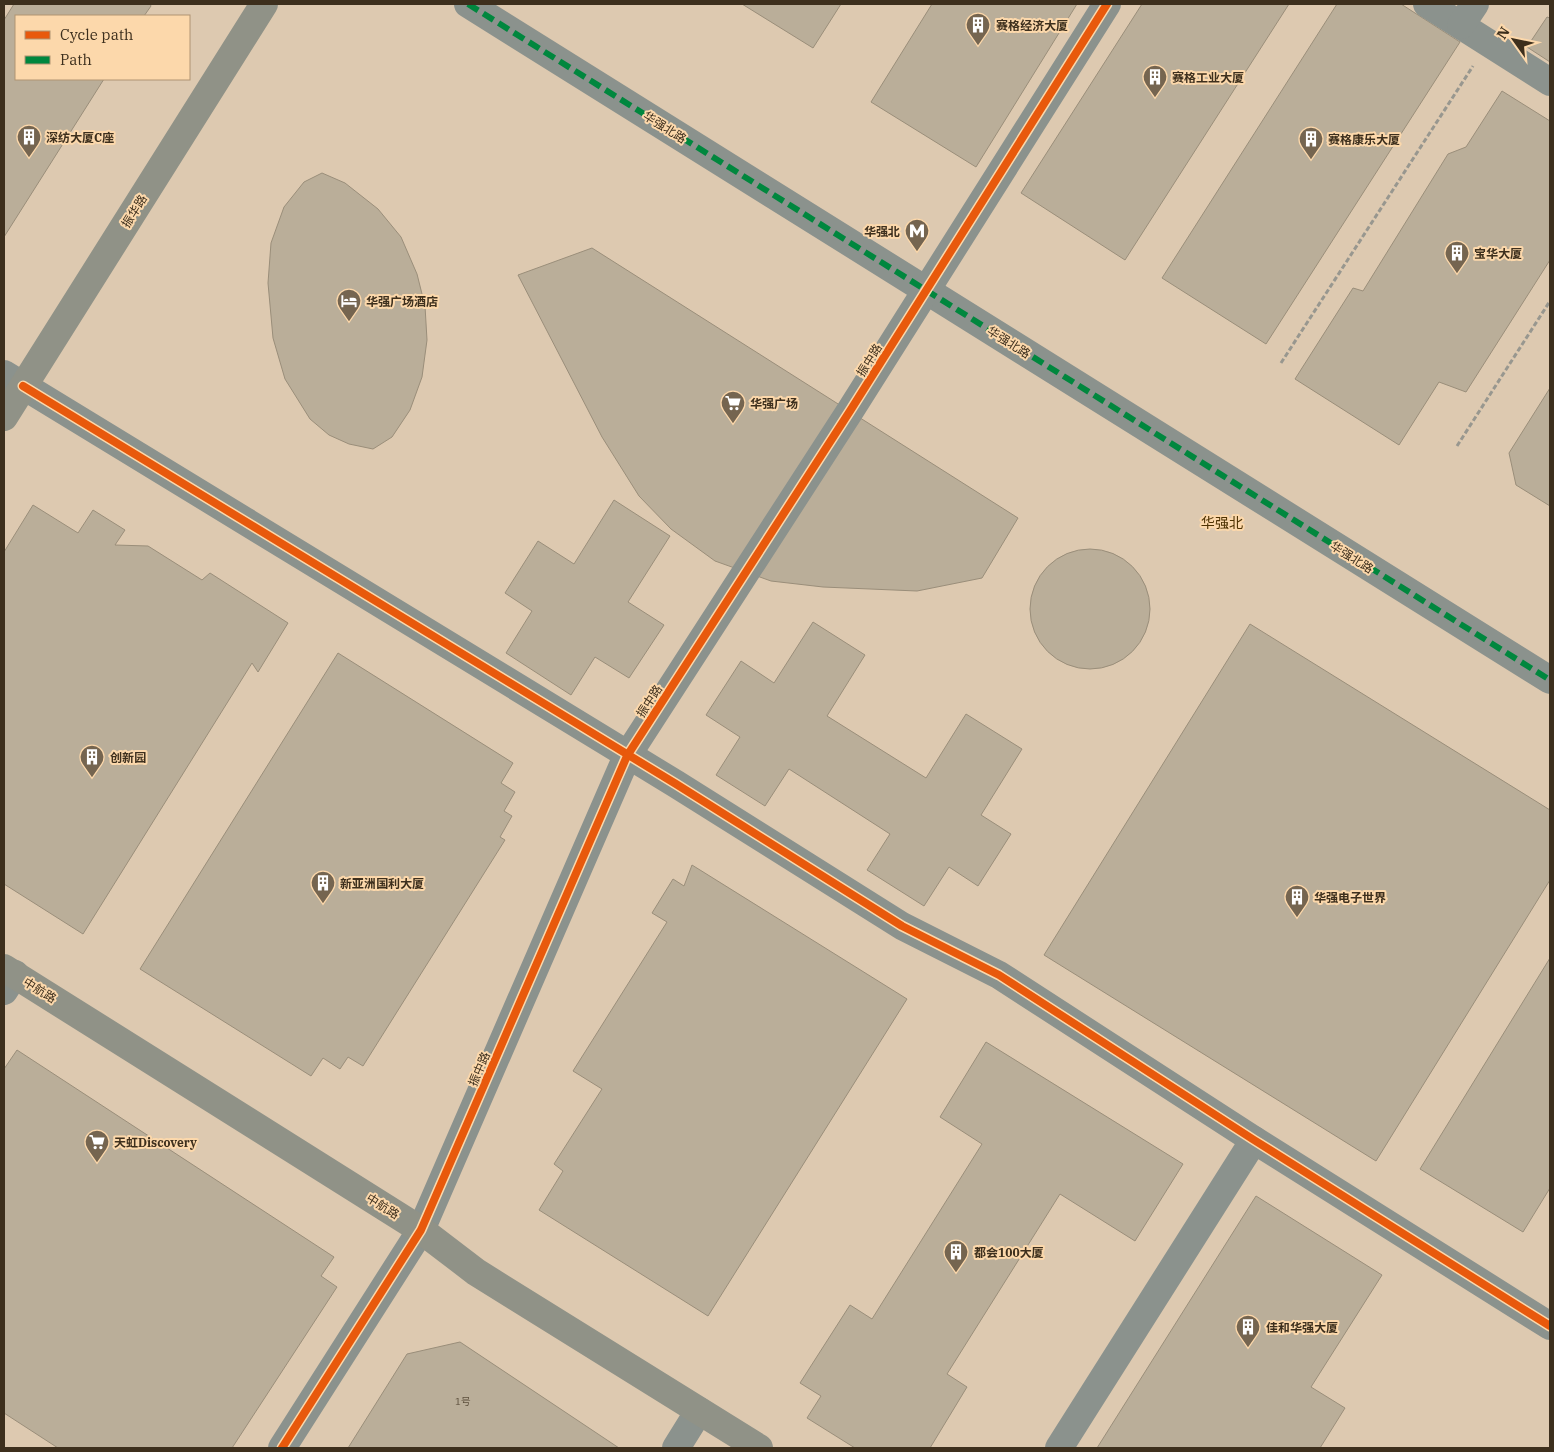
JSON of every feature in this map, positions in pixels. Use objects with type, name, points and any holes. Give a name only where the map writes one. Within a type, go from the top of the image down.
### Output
[{"type":"main road","name":"振华路","points":[[4,417],[14,380],[264,4]]},
{"type":"main road","name":"中航路","points":[[7,978],[421,1230],[476,1272],[759,1448]]},
{"type":"street","name":"华强北路","points":[[468,4],[1550,680]]},
{"type":"street","name":"振中路","points":[[282,1448],[421,1230],[627,756],[1108,4]]},
{"type":"street","points":[[1427,4],[1468,15],[1488,43],[1550,82]]},
{"type":"street","points":[[14,380],[627,756],[676,784],[902,926],[999,974],[1254,1140],[1550,1326]]},
{"type":"street","points":[[1059,1448],[1254,1140]]},
{"type":"street","points":[[676,1448],[699,1411]]},
{"type":"path","points":[[1281,363],[1488,43]]},
{"type":"path","points":[[1457,446],[1550,301]]},
{"type":"building","name":"深纺大厦C座","points":[[14,4],[150,4],[151,6],[145,15],[15,15],[15,80],[103,80],[4,237],[4,20]]},
{"type":"building","points":[[742,4],[841,4],[813,48]]},
{"type":"building","name":"赛格经济大厦","points":[[932,4],[1077,4],[976,167],[871,102]]},
{"type":"building","name":"赛格工业大厦","points":[[1142,4],[1289,4],[1125,260],[1021,193]]},
{"type":"building","name":"赛格康乐大厦","points":[[1337,4],[1401,4],[1460,42],[1266,344],[1162,278]]},
{"type":"building","points":[[1547,17],[1550,18],[1550,62],[1527,47]]},
{"type":"building","name":"宝华大厦","points":[[1502,91],[1550,121],[1550,260],[1466,392],[1439,382],[1399,445],[1295,379],[1353,288],[1363,291],[1448,154],[1466,147]]},
{"type":"building","name":"华强广场酒店","points":[[322,173],[345,183],[378,209],[401,237],[417,274],[425,306],[427,340],[422,377],[410,410],[392,437],[373,449],[349,444],[329,435],[310,419],[285,379],[273,338],[268,283],[271,243],[284,207],[304,182]]},
{"type":"building","name":"华强广场","points":[[592,248],[1018,518],[982,578],[917,591],[823,587],[771,581],[715,561],[671,529],[639,496],[602,437],[518,275]]},
{"type":"building","points":[[1550,388],[1550,506],[1516,485],[1509,453]]},
{"type":"building","points":[[614,500],[670,536],[628,602],[664,625],[629,678],[595,657],[571,695],[506,653],[532,611],[505,593],[538,541],[574,564]]},
{"type":"building","name":"创新园","points":[[33,505],[78,533],[93,510],[125,530],[115,545],[148,546],[202,580],[210,573],[288,623],[258,672],[252,663],[83,934],[4,884],[4,552]]},
{"type":"building","points":[[1090,549],[1113,553],[1133,566],[1146,586],[1150,609],[1146,632],[1133,652],[1113,665],[1090,669],[1067,665],[1047,652],[1034,632],[1030,609],[1034,586],[1047,566],[1067,553]]},
{"type":"building","points":[[813,622],[865,655],[827,716],[926,778],[966,714],[1022,749],[981,815],[1011,834],[978,886],[949,867],[924,906],[867,870],[890,834],[789,769],[765,806],[716,775],[740,737],[706,715],[741,661],[774,683]]},
{"type":"building","name":"华强电子世界","points":[[1250,624],[1550,810],[1550,880],[1376,1161],[1044,955]]},
{"type":"building","name":"新亚洲国利大厦","points":[[338,653],[513,763],[501,783],[515,792],[504,811],[512,816],[500,837],[505,840],[363,1066],[348,1057],[340,1069],[323,1058],[311,1076],[140,969]]},
{"type":"building","points":[[692,865],[907,999],[708,1316],[539,1210],[563,1171],[554,1164],[602,1089],[573,1071],[667,922],[652,913],[673,879],[684,886]]},
{"type":"building","points":[[1550,958],[1550,1188],[1523,1232],[1420,1169]]},
{"type":"building","name":"都会100大厦","points":[[986,1042],[1183,1164],[1135,1241],[1060,1194],[947,1374],[967,1387],[930,1448],[855,1448],[807,1418],[821,1396],[800,1383],[850,1305],[872,1319],[982,1144],[940,1117]]},
{"type":"building","name":"天虹Discovery","points":[[17,1050],[334,1257],[321,1276],[337,1287],[232,1448],[58,1448],[4,1413],[4,1069]]},
{"type":"building","name":"佳和华强大厦","points":[[1256,1196],[1382,1275],[1311,1387],[1345,1408],[1320,1448],[1097,1448]]},
{"type":"building","points":[[460,1342],[619,1448],[348,1448],[407,1354]]},
{"type":"marked path","points":[[468,4],[1550,680]]},
{"type":"cycle path","points":[[282,1448],[421,1230],[627,756],[850,411],[1107,4]]},
{"type":"cycle path","points":[[23,386],[676,784],[902,926],[999,975],[1254,1140],[1550,1326]]},
{"type":"place","name":"赛格经济大厦","points":[[978,46]]},
{"type":"place","name":"赛格工业大厦","points":[[1155,98]]},
{"type":"place","name":"深纺大厦C座","points":[[29,158]]},
{"type":"place","name":"赛格康乐大厦","points":[[1311,160]]},
{"type":"place","name":"华强北","points":[[917,252]]},
{"type":"place","name":"宝华大厦","points":[[1457,274]]},
{"type":"place","name":"华强广场酒店","points":[[349,322]]},
{"type":"place","name":"华强广场","points":[[733,424]]},
{"type":"place","name":"创新园","points":[[92,778]]},
{"type":"place","name":"新亚洲国利大厦","points":[[323,904]]},
{"type":"place","name":"华强电子世界","points":[[1297,918]]},
{"type":"place","name":"天虹Discovery","points":[[97,1163]]},
{"type":"place","name":"都会100大厦","points":[[956,1273]]},
{"type":"place","name":"佳和华强大厦","points":[[1248,1348]]},
{"type":"district","name":"华强北","points":[[1222,523]]}]
